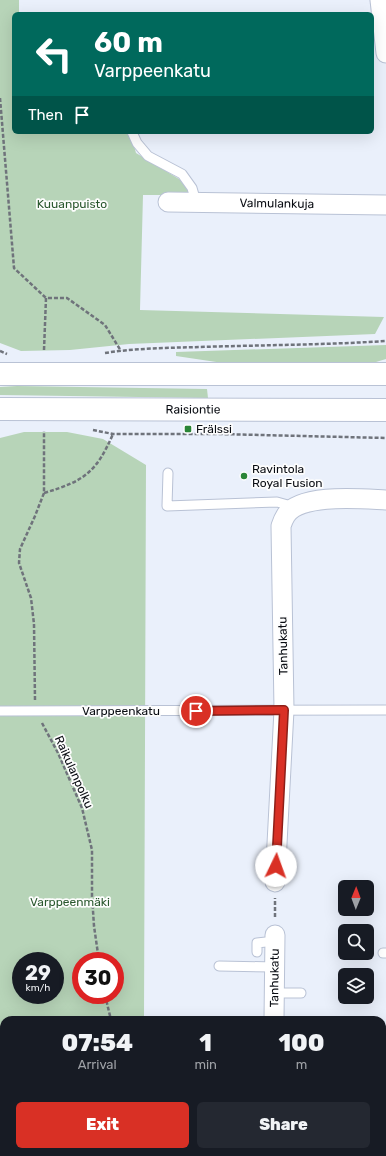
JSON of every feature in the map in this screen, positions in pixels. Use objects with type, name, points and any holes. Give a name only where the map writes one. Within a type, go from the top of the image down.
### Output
[{"type":"main road","points":[[0,374],[386,374]]},
{"type":"main road","name":"Raisiontie","points":[[0,409],[386,410]]},
{"type":"street","points":[[380,0],[378,29],[386,53]]},
{"type":"street","name":"Valmulankuja","points":[[168,202],[386,205]]},
{"type":"street","points":[[296,507],[322,499],[351,498],[386,500]]},
{"type":"street","name":"Tanhukatu","points":[[275,882],[284,710],[281,526],[286,514],[296,507]]},
{"type":"street","name":"Tanhukatu","points":[[274,1016],[275,938]]},
{"type":"lane","points":[[133,134],[137,143],[148,156],[182,174],[192,188],[196,202]]},
{"type":"lane","points":[[168,473],[167,506],[277,502],[296,507]]},
{"type":"lane","name":"Varppeenkatu","points":[[0,711],[386,710]]},
{"type":"lane","points":[[257,952],[257,943],[275,938]]},
{"type":"lane","points":[[219,966],[274,967]]},
{"type":"lane","points":[[274,993],[301,993]]},
{"type":"path","points":[[0,98],[14,268],[46,298],[67,298],[105,325],[121,351]]},
{"type":"path","points":[[44,350],[46,298]]},
{"type":"path","points":[[102,354],[121,351],[228,346],[338,344],[386,341]]},
{"type":"path","points":[[0,351],[14,356]]},
{"type":"path","points":[[90,429],[113,434],[226,434],[386,438]]},
{"type":"path","points":[[36,711],[34,624],[31,598],[19,563],[20,549],[36,516],[44,493],[44,431]]},
{"type":"path","points":[[44,493],[67,486],[82,478],[97,465],[113,434]]},
{"type":"path","name":"Raikulanpolku","points":[[36,711],[58,753],[82,808],[92,850],[92,896],[98,952]]},
{"type":"path","points":[[275,882],[275,938]]},
{"type":"path","points":[[108,1004],[110,1016]]},
{"type":"green space","name":"Kuuanpuisto","points":[[0,0],[19,0],[19,12],[12,12],[12,134],[131,134],[136,153],[179,179],[190,192],[188,195],[143,195],[140,310],[384,317],[375,334],[129,344],[70,350],[21,351],[0,343]]},
{"type":"green space","points":[[386,345],[386,359],[366,365],[223,363],[176,356],[176,352]]},
{"type":"green space","points":[[0,387],[207,389],[208,398],[0,395]]},
{"type":"green space","name":"Varppeenmäki","points":[[24,432],[67,432],[103,439],[146,465],[144,1016],[0,1016],[0,438]]},
{"type":"place","name":"Frälssi","points":[[188,429]]},
{"type":"place","name":"Ravintola Royal Fusion","points":[[244,476]]},
{"type":"route","points":[[196,711],[284,710],[276,866]]}]
